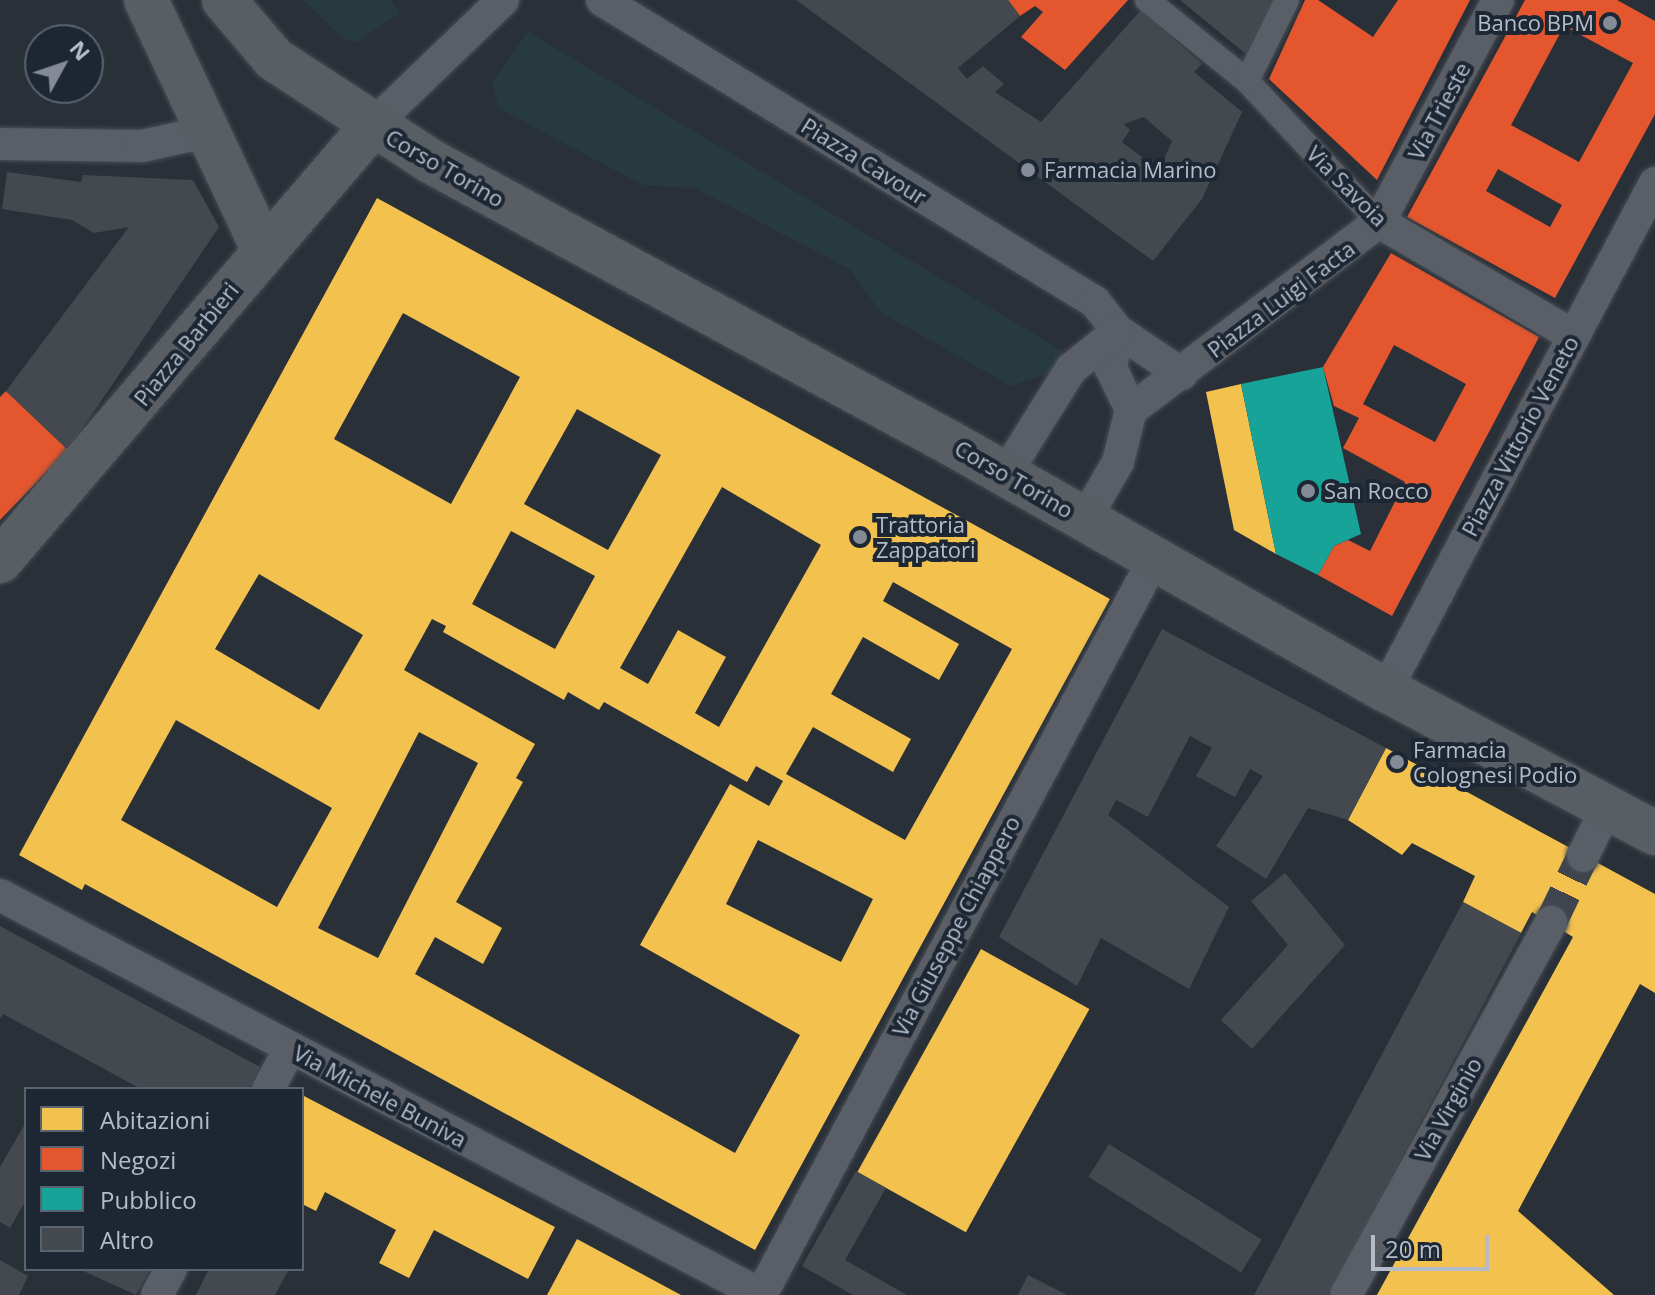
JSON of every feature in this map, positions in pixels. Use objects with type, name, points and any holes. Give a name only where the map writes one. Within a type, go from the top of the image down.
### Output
[{"type":"main road","points":[[146,0],[263,249]]},
{"type":"main road","name":"Corso Torino","points":[[224,0],[274,59],[372,126],[1006,473],[1386,690],[1655,833]]},
{"type":"main road","name":"Piazza Barbieri","points":[[0,561],[84,469],[263,249],[372,126]]},
{"type":"street","points":[[372,126],[503,0]]},
{"type":"street","name":"Piazza Cavour","points":[[602,0],[1095,302],[1118,331]]},
{"type":"street","name":"Via Savoia","points":[[1147,0],[1247,81],[1379,222],[1574,336]]},
{"type":"street","points":[[1247,81],[1287,0]]},
{"type":"street","name":"Via Trieste","points":[[1379,222],[1498,0]]},
{"type":"street","points":[[0,144],[142,146],[206,132]]},
{"type":"street","name":"Piazza Vittorio Veneto","points":[[1386,690],[1655,183]]},
{"type":"street","name":"Piazza Luigi Facta","points":[[1131,410],[1379,222]]},
{"type":"street","points":[[1118,331],[1182,374]]},
{"type":"street","points":[[1085,519],[1118,462],[1131,410],[1111,368],[1118,331]]},
{"type":"street","points":[[1006,473],[1071,369],[1118,331]]},
{"type":"street","name":"Via Giuseppe Chiappero","points":[[761,1295],[1154,559]]},
{"type":"street","points":[[1583,856],[1607,807]]},
{"type":"street","name":"Via Michele Buniva","points":[[0,895],[761,1295]]},
{"type":"street","name":"Via Virginio","points":[[1346,1295],[1551,922]]},
{"type":"street","points":[[269,1087],[290,1049]]},
{"type":"street","points":[[157,1295],[170,1271]]},
{"type":"green space","points":[[303,0],[390,0],[400,13],[357,42],[344,39]]},
{"type":"green space","points":[[528,32],[1064,352],[1052,372],[1011,386],[880,312],[851,270],[695,188],[643,185],[498,108],[493,81]]},
{"type":"building: Abitazioni","points":[[377,198],[1110,599],[755,1250],[85,884],[82,890],[19,855]],"holes":[[[403,313],[520,377],[451,504],[334,439]],[[577,409],[661,455],[608,550],[524,504]],[[722,487],[821,545],[719,727],[695,713],[726,657],[678,630],[648,684],[620,668]],[[511,531],[595,576],[555,649],[472,604]],[[259,574],[363,635],[319,710],[215,649]],[[893,582],[1012,649],[905,840],[786,774],[813,727],[893,772],[911,739],[831,694],[863,637],[939,680],[959,644],[883,601]],[[432,619],[446,626],[443,632],[564,700],[568,692],[599,710],[604,702],[747,782],[756,766],[783,781],[769,806],[730,784],[640,945],[800,1035],[735,1153],[415,974],[435,937],[483,964],[502,928],[456,902],[523,782],[516,778],[535,744],[404,670]],[[176,720],[332,808],[277,907],[121,820]],[[419,732],[478,763],[378,958],[318,928]],[[758,840],[873,899],[841,962],[726,904]]]},
{"type":"building: Abitazioni","points":[[1241,384],[1276,554],[1234,530],[1206,392]]},
{"type":"building: Abitazioni","points":[[1386,748],[1655,894],[1655,993],[1640,984],[1518,1211],[1614,1295],[1377,1295],[1573,937],[1532,912],[1521,933],[1463,902],[1475,876],[1412,843],[1402,855],[1348,820]]},
{"type":"building: Abitazioni","points":[[981,949],[1089,1009],[966,1232],[857,1172]]},
{"type":"building: Abitazioni","points":[[304,1096],[555,1227],[528,1279],[434,1230],[409,1278],[379,1263],[396,1230],[325,1192],[316,1211],[304,1205]]},
{"type":"building: Abitazioni","points":[[577,1239],[681,1295],[547,1295]]},
{"type":"building: Negozi","points":[[1008,0],[1128,0],[1065,70],[1021,37],[1043,12],[1035,6],[1020,16]]},
{"type":"building: Negozi","points":[[1305,0],[1318,0],[1373,37],[1398,0],[1470,0],[1377,180],[1269,79]]},
{"type":"building: Negozi","points":[[1525,0],[1617,0],[1655,21],[1655,114],[1555,298],[1407,217]],"holes":[[[1564,26],[1633,63],[1579,162],[1511,125]],[[1498,169],[1562,205],[1550,227],[1486,191]]]},
{"type":"building: Negozi","points":[[1391,253],[1539,337],[1392,616],[1318,575],[1334,546],[1348,540],[1370,551],[1405,482],[1343,448],[1359,418],[1334,406],[1323,367]],"holes":[[[1394,345],[1466,384],[1435,442],[1363,404]]]},
{"type":"building: Negozi","points":[[6,391],[68,450],[0,520],[0,397]]},
{"type":"building: Pubblico","name":"San Rocco","points":[[1323,367],[1361,534],[1334,546],[1318,575],[1276,554],[1241,384]]},
{"type":"building: Altro","points":[[796,0],[1008,0],[1020,16],[958,68],[967,79],[983,66],[1004,84],[995,92],[1041,122],[1141,10],[1202,64],[1194,72],[1242,112],[1202,199],[1153,261]],"holes":[[[1144,117],[1172,141],[1159,170],[1122,142],[1130,130],[1124,124]]]},
{"type":"building: Altro","points":[[1180,0],[1276,0],[1246,54]]},
{"type":"building: Altro","points":[[7,172],[81,182],[83,175],[193,180],[219,227],[68,450],[6,391],[129,227],[94,233],[72,220],[2,209]]},
{"type":"building: Altro","points":[[1162,629],[1386,748],[1348,820],[1308,808],[1266,879],[1216,846],[1263,776],[1250,769],[1235,797],[1196,776],[1212,748],[1190,736],[1148,817],[1116,800],[1108,815],[1229,907],[1189,989],[1101,938],[1077,986],[999,937]]},
{"type":"building: Altro","points":[[1285,873],[1345,945],[1252,1049],[1221,1020],[1288,945],[1251,901]]},
{"type":"building: Altro","points":[[1463,902],[1521,933],[1329,1295],[1254,1295]]},
{"type":"building: Altro","points":[[0,926],[260,1067],[250,1087],[137,1087],[3,1014],[0,1019]]},
{"type":"building: Altro","points":[[24,1125],[24,1204],[10,1228],[0,1222],[0,1167]]},
{"type":"building: Altro","points":[[1109,1144],[1262,1239],[1241,1272],[1088,1177]]},
{"type":"building: Altro","points":[[856,1171],[886,1188],[845,1260],[907,1295],[853,1295],[802,1266]]},
{"type":"building: Altro","points":[[0,1260],[28,1276],[19,1295],[0,1295]]},
{"type":"building: Altro","points":[[83,1271],[149,1271],[136,1295]]},
{"type":"building: Altro","points":[[208,1271],[288,1271],[275,1295],[196,1295]]},
{"type":"building: Altro","points":[[1028,1275],[1067,1295],[1018,1295]]},
{"type":"tunnel","points":[[1551,922],[1583,856]]},
{"type":"place","name":"Banco BPM","points":[[1610,23]]},
{"type":"place","name":"Farmacia Marino","points":[[1028,170]]},
{"type":"place","name":"San Rocco","points":[[1308,491]]},
{"type":"place","name":"Trattoria Zappatori","points":[[860,537]]},
{"type":"place","name":"Farmacia Colognesi Podio","points":[[1397,762]]}]
